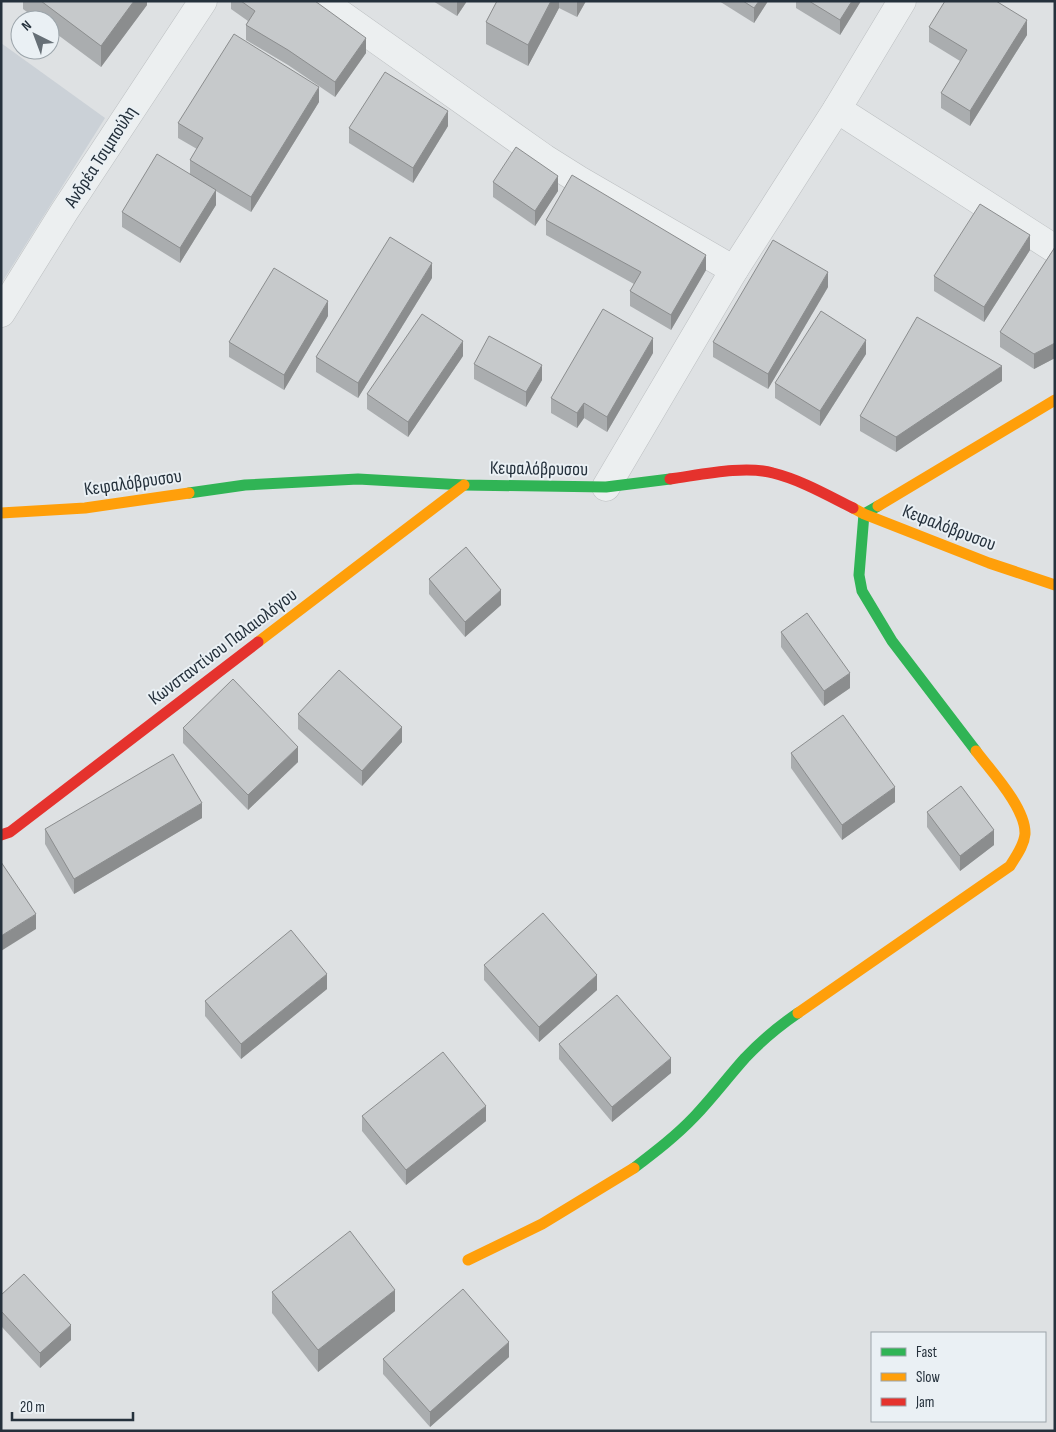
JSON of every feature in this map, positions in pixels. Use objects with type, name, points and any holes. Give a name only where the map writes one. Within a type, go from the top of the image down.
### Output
[{"type":"street","name":"Ανδρέα Τσιμπούλη","points":[[1,313],[64,212],[203,1]]},
{"type":"street","points":[[322,1],[544,158],[734,270]]},
{"type":"street","points":[[606,487],[734,270],[837,109],[902,1]]},
{"type":"street","points":[[837,109],[1055,249]]},
{"type":"street","points":[[468,1260],[542,1224],[643,1162],[696,1115],[747,1056],[776,1029],[1010,866],[1019,853],[1026,832],[1023,818],[1014,801],[892,641],[862,591],[859,575],[864,514],[1055,400]]},
{"type":"street","name":"Κεφαλόβρυσου","points":[[1,513],[85,508],[246,485],[358,479],[464,485],[606,487],[739,470],[770,472],[799,480],[864,514],[989,563],[1055,585]]},
{"type":"street","name":"Κωνσταντίνου Παλαιολόγου","points":[[1,835],[10,832],[464,485]]},
{"type":"shaded area","points":[[1,43],[10,49],[10,60],[25,60],[105,118],[1,284]]},
{"type":"building","points":[[41,1],[134,1],[101,46],[60,15],[60,10],[53,10]]},
{"type":"building","points":[[241,1],[315,1],[366,38],[335,82],[288,50],[246,25],[255,11]]},
{"type":"building","points":[[497,1],[551,1],[528,45],[486,22]]},
{"type":"building","points":[[743,1],[759,1],[754,8]]},
{"type":"building","points":[[809,1],[852,1],[840,20]]},
{"type":"building","points":[[945,1],[996,1],[1027,20],[970,111],[941,93],[967,50],[929,27]]},
{"type":"building","points":[[234,34],[319,87],[251,197],[190,160],[203,138],[178,123]]},
{"type":"building","points":[[385,72],[448,111],[413,168],[349,128]]},
{"type":"building","points":[[516,147],[558,176],[535,211],[493,182]]},
{"type":"building","points":[[157,154],[216,190],[180,248],[122,212]]},
{"type":"building","points":[[572,175],[706,255],[671,315],[630,291],[641,272],[546,220]]},
{"type":"building","points":[[980,204],[1030,235],[984,307],[934,276]]},
{"type":"building","points":[[390,237],[432,263],[358,383],[316,357]]},
{"type":"building","points":[[773,240],[828,272],[768,374],[713,342]]},
{"type":"building","points":[[1055,247],[1055,343],[1034,354],[1000,332]]},
{"type":"building","points":[[274,268],[328,301],[284,375],[229,342]]},
{"type":"building","points":[[603,309],[653,338],[607,417],[584,403],[577,413],[551,398]]},
{"type":"building","points":[[821,311],[866,340],[820,411],[775,383]]},
{"type":"building","points":[[422,314],[463,341],[408,422],[367,394]]},
{"type":"building","points":[[917,317],[1002,366],[896,437],[860,416]]},
{"type":"building","points":[[489,336],[542,365],[526,392],[474,364]]},
{"type":"building","points":[[466,547],[501,590],[465,622],[429,579]]},
{"type":"building","points":[[807,613],[850,673],[824,691],[781,632]]},
{"type":"building","points":[[339,670],[402,727],[362,771],[298,714]]},
{"type":"building","points":[[233,679],[298,747],[248,795],[183,728]]},
{"type":"building","points":[[843,715],[895,787],[842,825],[791,753]]},
{"type":"building","points":[[173,754],[202,803],[74,879],[45,829]]},
{"type":"building","points":[[961,786],[994,830],[960,856],[927,812]]},
{"type":"building","points":[[1,862],[36,914],[1,936]]},
{"type":"building","points":[[543,913],[597,975],[539,1027],[484,965]]},
{"type":"building","points":[[291,930],[327,974],[241,1044],[205,1001]]},
{"type":"building","points":[[617,995],[671,1058],[612,1107],[559,1044]]},
{"type":"building","points":[[443,1052],[486,1106],[406,1170],[362,1116]]},
{"type":"building","points":[[350,1231],[395,1290],[318,1350],[272,1292]]},
{"type":"building","points":[[24,1274],[71,1325],[40,1353],[1,1311],[1,1295]]},
{"type":"building","points":[[463,1289],[509,1342],[430,1412],[383,1359]]},
{"type":"traffic: fast","points":[[189,493],[245,485],[358,479],[464,485],[606,487],[670,479]]},
{"type":"traffic: fast","points":[[878,506],[864,514],[859,575],[862,591],[892,641],[976,751]]},
{"type":"traffic: fast","points":[[634,1168],[680,1130],[702,1109],[751,1052],[770,1034],[798,1013]]},
{"type":"traffic: slow","points":[[878,506],[1055,400]]},
{"type":"traffic: slow","points":[[258,642],[464,485]]},
{"type":"traffic: slow","points":[[1,513],[85,508],[189,493]]},
{"type":"traffic: slow","points":[[853,508],[989,563],[1055,585]]},
{"type":"traffic: slow","points":[[798,1013],[1010,866],[1023,843],[1025,834],[1024,824],[1014,802],[976,751]]},
{"type":"traffic: slow","points":[[468,1260],[542,1224],[634,1168]]},
{"type":"traffic: jam","points":[[670,479],[736,470],[761,471],[773,473],[814,488],[853,508]]},
{"type":"traffic: jam","points":[[1,835],[10,832],[258,642]]}]
